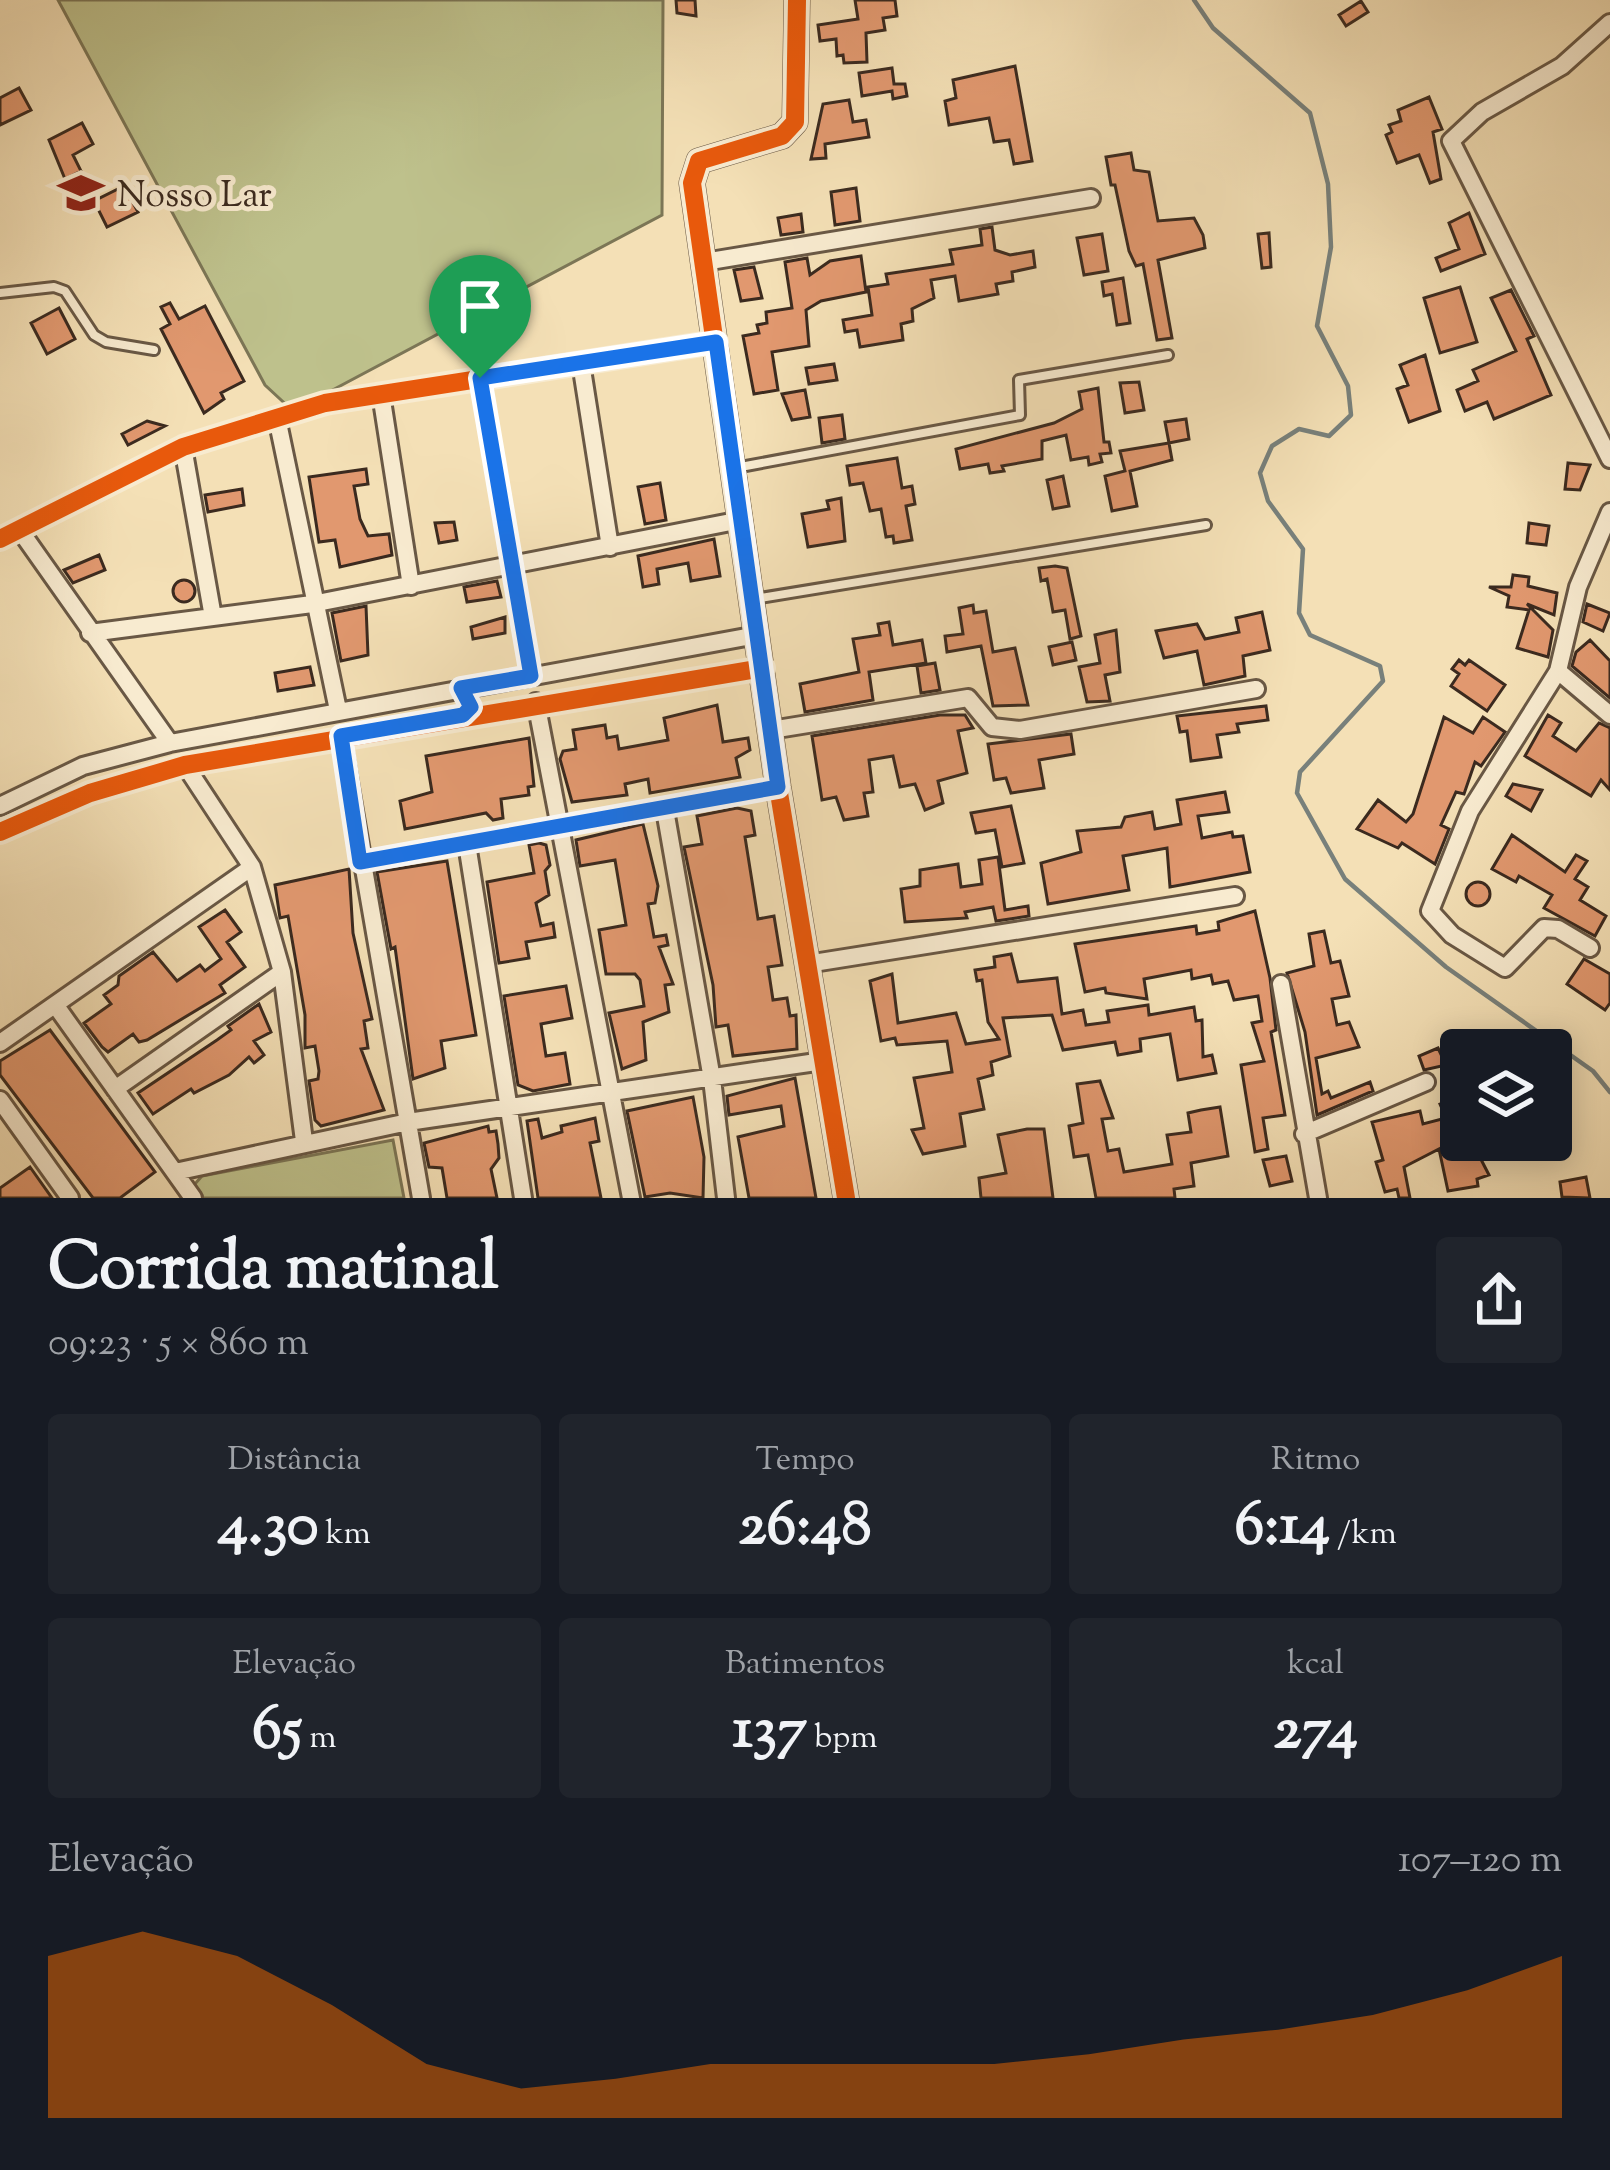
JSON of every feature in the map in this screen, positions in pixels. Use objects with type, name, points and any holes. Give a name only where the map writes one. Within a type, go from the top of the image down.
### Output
[{"type":"street","points":[[797,0],[795,122],[782,136],[725,150],[693,169],[778,787],[846,1198]]},
{"type":"street","points":[[1610,23],[1562,66],[1482,112],[1451,140],[1610,459]]},
{"type":"street","points":[[704,262],[1091,198]]},
{"type":"street","points":[[0,539],[183,447],[277,418],[381,394],[716,342]]},
{"type":"street","points":[[581,362],[610,547]]},
{"type":"street","points":[[480,378],[516,566],[531,676]]},
{"type":"street","points":[[381,394],[411,586]]},
{"type":"street","points":[[277,418],[312,604],[338,710]]},
{"type":"street","points":[[183,447],[213,617]]},
{"type":"street","points":[[1590,948],[1558,929],[1544,928],[1505,968],[1465,945],[1437,923],[1430,910],[1470,811],[1558,671],[1584,567],[1610,512]]},
{"type":"street","points":[[90,633],[312,604],[741,520]]},
{"type":"street","points":[[19,529],[170,743]]},
{"type":"street","points":[[0,806],[83,766],[170,743],[757,635]]},
{"type":"street","points":[[0,832],[91,794],[185,765],[536,702],[763,668]]},
{"type":"street","points":[[1558,671],[1610,715]]},
{"type":"street","points":[[461,688],[471,707],[463,715]]},
{"type":"street","points":[[771,730],[968,698],[992,728],[1020,730],[1256,689]]},
{"type":"street","points":[[536,702],[632,1198]]},
{"type":"street","points":[[341,736],[421,1198]]},
{"type":"street","points":[[185,765],[252,867],[282,972],[304,1141]]},
{"type":"street","points":[[360,862],[778,787]]},
{"type":"street","points":[[665,810],[712,1079],[726,1198]]},
{"type":"street","points":[[467,844],[523,1198]]},
{"type":"street","points":[[0,1043],[252,867]]},
{"type":"street","points":[[807,964],[1235,896]]},
{"type":"street","points":[[115,1089],[282,972]]},
{"type":"street","points":[[1281,984],[1318,1198]]},
{"type":"street","points":[[56,1006],[193,1198]]},
{"type":"street","points":[[175,1172],[409,1122],[508,1112],[823,1061]]},
{"type":"street","points":[[1304,1134],[1426,1082]]},
{"type":"street","points":[[0,1100],[70,1198]]},
{"type":"lane","points":[[0,293],[54,287],[65,291],[94,335],[106,342],[154,350]]},
{"type":"lane","points":[[734,468],[1020,415],[1018,380],[1168,355]]},
{"type":"lane","points":[[752,599],[1206,525]]},
{"type":"green space","points":[[58,0],[663,0],[662,215],[293,411],[265,385]]},
{"type":"green space","points":[[393,1140],[404,1198],[203,1198],[194,1185],[202,1176]]},
{"type":"building","points":[[676,0],[695,0],[696,16],[677,13]]},
{"type":"building","points":[[855,0],[895,0],[897,16],[883,18],[885,30],[866,33],[867,62],[844,63],[843,55],[837,56],[836,39],[820,41],[818,25],[858,19]]},
{"type":"building","points":[[1361,1],[1368,12],[1346,26],[1339,15]]},
{"type":"building","points":[[1015,66],[1032,161],[1014,164],[1009,140],[994,142],[989,118],[949,125],[945,101],[956,98],[953,80]]},
{"type":"building","points":[[892,68],[894,84],[905,84],[907,96],[893,99],[892,91],[862,96],[859,73]]},
{"type":"building","points":[[19,88],[31,110],[0,125],[0,98]]},
{"type":"building","points":[[1429,97],[1442,129],[1433,132],[1441,179],[1430,183],[1419,155],[1397,163],[1386,135],[1392,132],[1389,125],[1401,121],[1398,110]]},
{"type":"building","points":[[849,100],[853,122],[866,120],[869,137],[825,144],[826,158],[811,159],[823,104]]},
{"type":"building","points":[[82,123],[93,144],[73,155],[81,171],[65,179],[49,140]]},
{"type":"building","points":[[1131,153],[1134,170],[1149,172],[1158,221],[1194,218],[1203,235],[1205,248],[1158,260],[1172,338],[1157,340],[1143,264],[1136,266],[1129,251],[1115,185],[1111,185],[1106,157]]},
{"type":"building","points":[[124,186],[138,212],[107,227],[94,201]]},
{"type":"building","points":[[856,188],[860,221],[835,225],[831,192]]},
{"type":"building","points":[[1469,213],[1485,254],[1441,271],[1436,258],[1459,249],[1449,223]]},
{"type":"building","points":[[801,214],[803,232],[781,235],[778,218]]},
{"type":"building","points":[[992,227],[995,250],[1010,255],[1033,251],[1035,267],[1012,272],[1013,281],[996,284],[998,294],[959,301],[955,276],[931,280],[934,298],[912,309],[913,321],[901,324],[903,340],[860,347],[857,330],[845,332],[843,320],[872,315],[868,287],[888,284],[886,274],[953,264],[950,250],[982,245],[980,229]]},
{"type":"building","points":[[1269,233],[1271,267],[1262,268],[1258,234]]},
{"type":"building","points":[[1102,234],[1108,271],[1084,275],[1077,238]]},
{"type":"building","points":[[861,256],[866,292],[821,301],[806,310],[809,346],[772,352],[778,390],[754,394],[743,336],[759,333],[757,325],[767,323],[766,312],[792,308],[785,262],[807,258],[810,275],[830,261]]},
{"type":"building","points":[[754,267],[762,298],[741,301],[734,270]]},
{"type":"building","points":[[1123,278],[1130,323],[1117,325],[1112,294],[1104,296],[1102,282]]},
{"type":"building","points":[[1460,287],[1477,342],[1440,353],[1424,298]]},
{"type":"building","points":[[1511,290],[1534,336],[1527,339],[1551,395],[1494,419],[1487,402],[1465,411],[1457,390],[1478,381],[1473,370],[1516,351],[1491,298]]},
{"type":"building","points":[[170,303],[179,319],[205,306],[244,381],[221,393],[224,399],[204,413],[161,329],[170,324],[161,307]]},
{"type":"building","points":[[59,308],[75,339],[47,354],[31,323]]},
{"type":"building","points":[[1425,355],[1440,411],[1409,422],[1397,389],[1408,385],[1400,365]]},
{"type":"building","points":[[834,364],[837,380],[809,384],[806,368]]},
{"type":"building","points":[[1139,382],[1144,410],[1125,413],[1120,383]]},
{"type":"building","points":[[1098,388],[1104,442],[1109,442],[1111,453],[1100,454],[1102,462],[1089,465],[1088,457],[1071,460],[1066,435],[1042,441],[1042,459],[1002,466],[1004,471],[990,473],[988,464],[960,469],[956,449],[1054,423],[1082,409],[1079,392]]},
{"type":"building","points":[[805,390],[810,417],[792,420],[782,394]]},
{"type":"building","points":[[842,415],[845,439],[822,443],[819,418]]},
{"type":"building","points":[[1186,419],[1189,439],[1169,443],[1165,422]]},
{"type":"building","points":[[147,421],[165,426],[128,445],[122,434]]},
{"type":"building","points":[[1169,443],[1172,460],[1130,471],[1137,506],[1112,511],[1105,476],[1125,471],[1120,451]]},
{"type":"building","points":[[897,458],[902,488],[912,486],[915,504],[906,506],[912,540],[894,543],[893,536],[886,537],[881,509],[870,511],[863,483],[850,485],[847,466]]},
{"type":"building","points":[[1568,463],[1590,465],[1580,490],[1565,489]]},
{"type":"building","points":[[366,469],[368,484],[354,486],[360,519],[368,536],[389,534],[392,555],[340,567],[335,540],[319,542],[309,477]]},
{"type":"building","points":[[1063,476],[1069,506],[1053,509],[1047,480]]},
{"type":"building","points":[[660,483],[666,520],[645,524],[638,487]]},
{"type":"building","points":[[242,489],[244,505],[208,512],[205,495]]},
{"type":"building","points":[[841,498],[845,541],[808,547],[802,514],[829,509],[827,501]]},
{"type":"building","points":[[454,522],[457,540],[439,543],[435,523]]},
{"type":"building","points":[[1529,523],[1549,526],[1546,545],[1527,543]]},
{"type":"building","points":[[714,539],[720,576],[691,581],[688,563],[657,569],[659,584],[643,587],[638,556]]},
{"type":"building","points":[[99,555],[105,570],[73,583],[64,570]]},
{"type":"building","points":[[1039,568],[1067,568],[1081,636],[1070,639],[1065,610],[1053,612],[1047,579],[1041,581]]},
{"type":"building","points":[[1513,575],[1529,577],[1528,586],[1557,593],[1554,615],[1527,604],[1553,630],[1548,657],[1517,648],[1529,610],[1507,607],[1509,596],[1489,587],[1511,587]]},
{"type":"building","points":[[184,580],[195,591],[184,602],[173,591]]},
{"type":"building","points":[[497,581],[501,597],[467,602],[464,587]]},
{"type":"building","points":[[1587,604],[1610,613],[1603,631],[1583,622]]},
{"type":"building","points":[[973,605],[974,613],[986,611],[993,652],[1015,648],[1028,705],[993,706],[981,646],[947,652],[945,636],[963,634],[959,608]]},
{"type":"building","points":[[366,606],[368,655],[341,661],[332,613]]},
{"type":"building","points":[[1262,612],[1270,650],[1243,656],[1245,676],[1204,685],[1197,651],[1164,658],[1156,631],[1197,624],[1205,639],[1239,632],[1236,618]]},
{"type":"building","points":[[505,617],[505,633],[473,639],[471,627]]},
{"type":"building","points":[[889,622],[893,645],[922,640],[926,663],[869,672],[873,700],[805,712],[800,684],[859,672],[853,639],[880,635],[878,624]]},
{"type":"building","points":[[1116,630],[1120,672],[1105,675],[1110,701],[1087,702],[1079,667],[1100,663],[1095,635]]},
{"type":"building","points":[[1590,640],[1610,661],[1610,698],[1572,666],[1576,652]]},
{"type":"building","points":[[1072,642],[1076,660],[1053,665],[1049,647]]},
{"type":"building","points":[[1459,660],[1465,665],[1469,660],[1505,685],[1487,711],[1451,686],[1459,674],[1452,669]]},
{"type":"building","points":[[935,663],[940,690],[921,693],[917,666]]},
{"type":"building","points":[[310,667],[314,685],[278,691],[275,673]]},
{"type":"building","points":[[717,705],[723,742],[748,738],[750,750],[736,758],[740,777],[650,793],[648,779],[625,784],[627,795],[572,802],[560,759],[563,751],[576,749],[573,730],[605,725],[607,738],[617,736],[619,749],[668,740],[664,718]]},
{"type":"building","points":[[1266,706],[1268,720],[1237,724],[1239,732],[1217,735],[1221,757],[1191,761],[1187,731],[1180,732],[1177,716]]},
{"type":"building","points":[[965,715],[973,728],[958,731],[967,773],[938,781],[943,803],[925,810],[915,784],[900,787],[893,756],[869,760],[873,792],[864,793],[868,816],[844,820],[836,797],[822,800],[812,736]]},
{"type":"building","points":[[1548,715],[1561,723],[1553,736],[1576,751],[1599,723],[1610,728],[1610,790],[1601,780],[1591,796],[1525,756]]},
{"type":"building","points":[[1444,717],[1473,733],[1483,717],[1505,732],[1481,766],[1475,762],[1464,794],[1456,792],[1441,825],[1449,829],[1435,864],[1402,843],[1398,848],[1357,829],[1378,800],[1406,822],[1413,814]]},
{"type":"building","points":[[1071,734],[1074,754],[1039,760],[1044,788],[1011,793],[1006,778],[994,780],[988,744]]},
{"type":"building","points":[[529,738],[534,786],[528,787],[529,795],[501,799],[503,818],[493,820],[486,813],[405,829],[400,801],[432,792],[426,756]]},
{"type":"building","points":[[1513,784],[1542,790],[1531,811],[1506,796]]},
{"type":"building","points":[[1225,792],[1229,812],[1198,816],[1202,838],[1232,832],[1233,837],[1243,836],[1250,872],[1170,887],[1167,848],[1123,856],[1129,890],[1048,904],[1041,863],[1081,852],[1077,831],[1121,827],[1125,817],[1152,812],[1155,829],[1181,824],[1177,800]]},
{"type":"building","points":[[1011,806],[1024,863],[1002,867],[995,830],[976,833],[971,813]]},
{"type":"building","points":[[737,808],[751,811],[755,835],[745,837],[758,919],[774,916],[782,965],[768,967],[773,1000],[787,998],[790,1016],[796,1015],[797,1049],[733,1056],[728,1025],[716,1027],[713,985],[684,847],[702,844],[697,816]]},
{"type":"building","points":[[643,824],[658,886],[655,903],[648,904],[654,937],[666,935],[668,945],[659,947],[673,984],[665,985],[669,1012],[643,1022],[646,1060],[622,1069],[609,1013],[644,1006],[640,980],[635,974],[606,974],[599,930],[626,925],[615,860],[580,866],[576,840]]},
{"type":"building","points":[[1512,835],[1565,872],[1576,855],[1587,861],[1575,879],[1588,887],[1580,900],[1606,916],[1595,936],[1544,908],[1552,895],[1519,876],[1516,882],[1492,869]]},
{"type":"building","points":[[529,845],[546,845],[550,865],[545,871],[549,895],[536,903],[541,926],[553,923],[555,937],[526,942],[529,958],[499,963],[487,882],[534,873]]},
{"type":"building","points":[[998,857],[1005,910],[1028,906],[1029,916],[996,921],[993,907],[965,912],[967,918],[905,922],[901,889],[920,886],[920,870],[958,864],[961,887],[982,884],[979,860]]},
{"type":"building","points":[[447,861],[476,1035],[441,1041],[445,1068],[413,1079],[395,947],[391,949],[377,872]]},
{"type":"building","points":[[349,869],[353,933],[372,1019],[364,1021],[368,1048],[361,1049],[384,1110],[321,1126],[315,1120],[309,1081],[318,1079],[315,1046],[305,1048],[305,1015],[288,916],[280,918],[275,885]]},
{"type":"building","points":[[1478,882],[1490,894],[1478,906],[1466,894]]},
{"type":"building","points":[[225,910],[241,932],[227,942],[245,967],[220,985],[225,993],[147,1040],[139,1042],[133,1034],[108,1052],[102,1047],[84,1023],[111,1004],[104,995],[118,985],[119,976],[153,952],[177,981],[200,965],[205,971],[221,959],[199,927]]},
{"type":"building","points":[[1255,911],[1270,978],[1276,1030],[1271,1032],[1285,1115],[1263,1118],[1268,1149],[1255,1152],[1241,1065],[1264,1061],[1252,1023],[1262,1021],[1258,996],[1234,1000],[1228,981],[1213,984],[1211,975],[1192,979],[1191,970],[1144,979],[1147,999],[1106,993],[1105,988],[1085,992],[1075,944],[1196,926],[1197,934],[1219,930],[1218,922]]},
{"type":"building","points":[[1324,931],[1331,963],[1340,961],[1349,996],[1332,999],[1337,1025],[1349,1022],[1359,1047],[1316,1058],[1322,1094],[1328,1091],[1331,1098],[1370,1082],[1373,1091],[1317,1115],[1305,1032],[1287,973],[1314,966],[1309,934]]},
{"type":"building","points":[[1011,954],[1018,982],[1057,978],[1062,1014],[1083,1010],[1086,1025],[1109,1022],[1107,1011],[1148,1005],[1149,1015],[1194,1007],[1196,1021],[1202,1020],[1203,1057],[1212,1055],[1216,1073],[1178,1080],[1170,1034],[1140,1039],[1141,1051],[1118,1055],[1115,1042],[1063,1050],[1052,1015],[1003,1018],[1010,1056],[991,1062],[993,1075],[978,1079],[984,1109],[960,1114],[965,1146],[923,1154],[912,1130],[924,1128],[914,1078],[952,1072],[947,1041],[897,1045],[895,1038],[881,1041],[870,981],[892,974],[898,1023],[956,1013],[966,1044],[999,1039],[988,1022],[982,980],[977,981],[975,970],[995,967],[994,957]]},
{"type":"building","points":[[1584,959],[1610,974],[1610,1003],[1605,1010],[1567,984]]},
{"type":"building","points":[[566,986],[572,1018],[541,1024],[546,1056],[565,1053],[570,1084],[533,1091],[518,1085],[504,996]]},
{"type":"building","points":[[259,1004],[271,1032],[254,1041],[264,1055],[254,1063],[249,1057],[229,1075],[194,1093],[191,1089],[153,1114],[138,1093],[231,1030],[228,1026]]},
{"type":"building","points":[[50,1030],[155,1172],[120,1198],[93,1198],[0,1075],[0,1061]]},
{"type":"building","points":[[1438,1048],[1440,1066],[1424,1070],[1419,1056]]},
{"type":"building","points":[[795,1078],[816,1198],[749,1198],[738,1137],[784,1126],[781,1106],[729,1115],[727,1096]]},
{"type":"building","points":[[1100,1081],[1113,1118],[1102,1119],[1108,1151],[1119,1149],[1124,1172],[1172,1164],[1167,1135],[1191,1132],[1188,1113],[1220,1107],[1228,1156],[1191,1163],[1194,1186],[1174,1189],[1175,1198],[1096,1198],[1088,1155],[1074,1157],[1069,1126],[1083,1123],[1077,1084]]},
{"type":"building","points":[[693,1097],[704,1157],[703,1198],[670,1193],[645,1197],[627,1111]]},
{"type":"building","points":[[1420,1111],[1423,1124],[1440,1120],[1440,1154],[1439,1149],[1404,1167],[1410,1198],[1399,1198],[1397,1189],[1385,1192],[1376,1162],[1383,1160],[1372,1122]]},
{"type":"building","points":[[595,1118],[599,1141],[590,1143],[601,1198],[538,1198],[527,1121],[538,1119],[542,1138],[562,1132],[561,1126]]},
{"type":"building","points":[[488,1126],[489,1132],[496,1131],[498,1144],[499,1158],[491,1169],[497,1198],[447,1198],[442,1168],[429,1167],[424,1143]]},
{"type":"building","points":[[1044,1129],[1053,1198],[981,1198],[979,1178],[1006,1173],[998,1135]]},
{"type":"building","points":[[1286,1156],[1292,1181],[1270,1186],[1263,1160]]},
{"type":"building","points":[[1442,1161],[1482,1161],[1489,1175],[1477,1179],[1478,1186],[1448,1191]]},
{"type":"building","points":[[30,1167],[52,1198],[0,1198],[0,1188]]},
{"type":"building","points":[[1586,1177],[1590,1198],[1562,1197],[1560,1182]]},
{"type":"waterway","points":[[1194,0],[1213,28],[1310,113],[1328,184],[1331,247],[1317,326],[1348,386],[1351,415],[1329,436],[1299,429],[1272,446],[1260,473],[1268,501],[1303,549],[1299,613],[1310,635],[1380,666],[1383,681],[1300,772],[1297,793],[1345,879],[1446,967],[1593,1071],[1610,1092]]},
{"type":"cycle path","points":[[797,0],[795,122],[782,136],[699,161],[692,183],[778,787],[846,1198]]},
{"type":"cycle path","points":[[0,539],[183,447],[325,403],[716,342]]},
{"type":"cycle path","points":[[0,832],[90,793],[185,765],[763,668]]},
{"type":"place","name":"Nosso Lar","points":[[81,193]]},
{"type":"route","points":[[716,342],[778,787],[360,862],[341,736],[463,715],[471,707],[461,688],[531,676],[516,566],[480,378],[716,342]]}]
